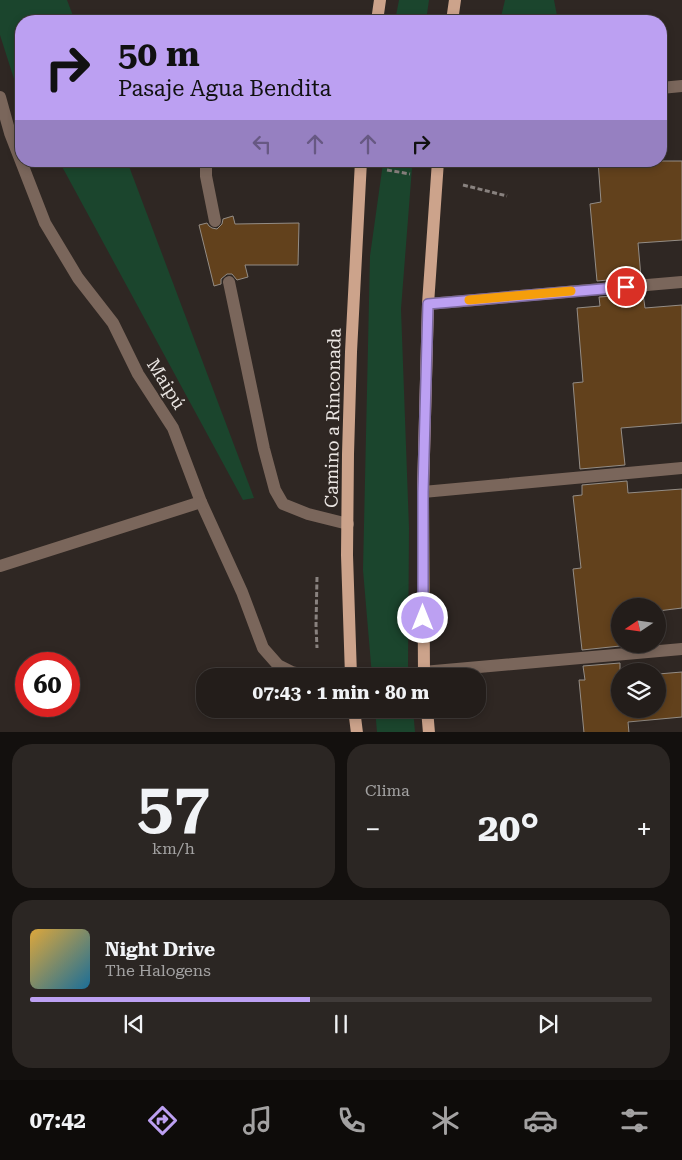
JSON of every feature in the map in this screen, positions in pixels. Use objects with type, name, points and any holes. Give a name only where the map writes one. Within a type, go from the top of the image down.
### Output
[{"type":"main road","points":[[378,15],[380,0]]},
{"type":"main road","points":[[453,15],[455,0]]},
{"type":"main road","name":"Camino a Rinconada","points":[[351,668],[348,609],[348,454],[351,352],[361,167]]},
{"type":"main road","points":[[423,668],[423,492],[428,304],[438,167]]},
{"type":"main road","points":[[355,718],[357,732]]},
{"type":"main road","points":[[427,718],[429,732]]},
{"type":"street","points":[[667,87],[682,86]]},
{"type":"street","name":"Maipú","points":[[0,97],[15,146]]},
{"type":"street","name":"Maipú","points":[[23,167],[45,223],[78,278],[113,323],[138,374],[173,428],[201,502],[242,592],[263,648],[278,665],[284,668]]},
{"type":"street","points":[[206,167],[215,221]]},
{"type":"street","points":[[229,282],[264,449],[275,490],[283,504],[308,514],[348,524]]},
{"type":"street","points":[[428,304],[682,282]]},
{"type":"street","points":[[423,492],[682,468]]},
{"type":"street","points":[[0,566],[201,502]]},
{"type":"street","points":[[485,668],[682,649]]},
{"type":"green space","points":[[0,0],[67,0],[73,15],[15,15],[15,81],[0,35]]},
{"type":"green space","points":[[399,0],[429,0],[427,15],[396,15]]},
{"type":"green space","points":[[505,0],[554,0],[557,15],[501,15]]},
{"type":"green space","points":[[62,167],[129,167],[254,498],[243,500]]},
{"type":"green space","points":[[382,167],[411,167],[401,309],[409,528],[408,668],[371,668],[363,570],[370,256]]},
{"type":"green space","points":[[376,718],[414,718],[415,732],[377,732]]},
{"type":"building","points":[[667,161],[682,161],[682,240],[638,243],[641,277],[597,281],[590,204],[601,202],[598,167],[667,167]]},
{"type":"building","points":[[233,216],[235,224],[299,223],[298,265],[245,265],[248,277],[237,280],[232,274],[227,274],[221,279],[221,284],[214,286],[199,225],[207,223],[212,228],[217,229],[222,224],[223,219]]},
{"type":"building","points":[[643,294],[645,308],[682,305],[682,423],[621,428],[625,465],[580,469],[573,383],[583,382],[577,308],[600,306],[599,297]]},
{"type":"building","points":[[627,481],[628,493],[682,489],[682,608],[666,610],[666,598],[611,598],[611,647],[582,650],[573,569],[581,568],[573,496],[582,495],[582,485]]},
{"type":"building","points":[[611,664],[611,718],[666,718],[666,673],[682,672],[682,717],[628,722],[629,732],[584,732],[579,680],[585,680],[583,666]]},
{"type":"slow traffic","points":[[469,300],[571,291]]},
{"type":"route","points":[[423,618],[423,492],[428,304],[626,287]]}]
